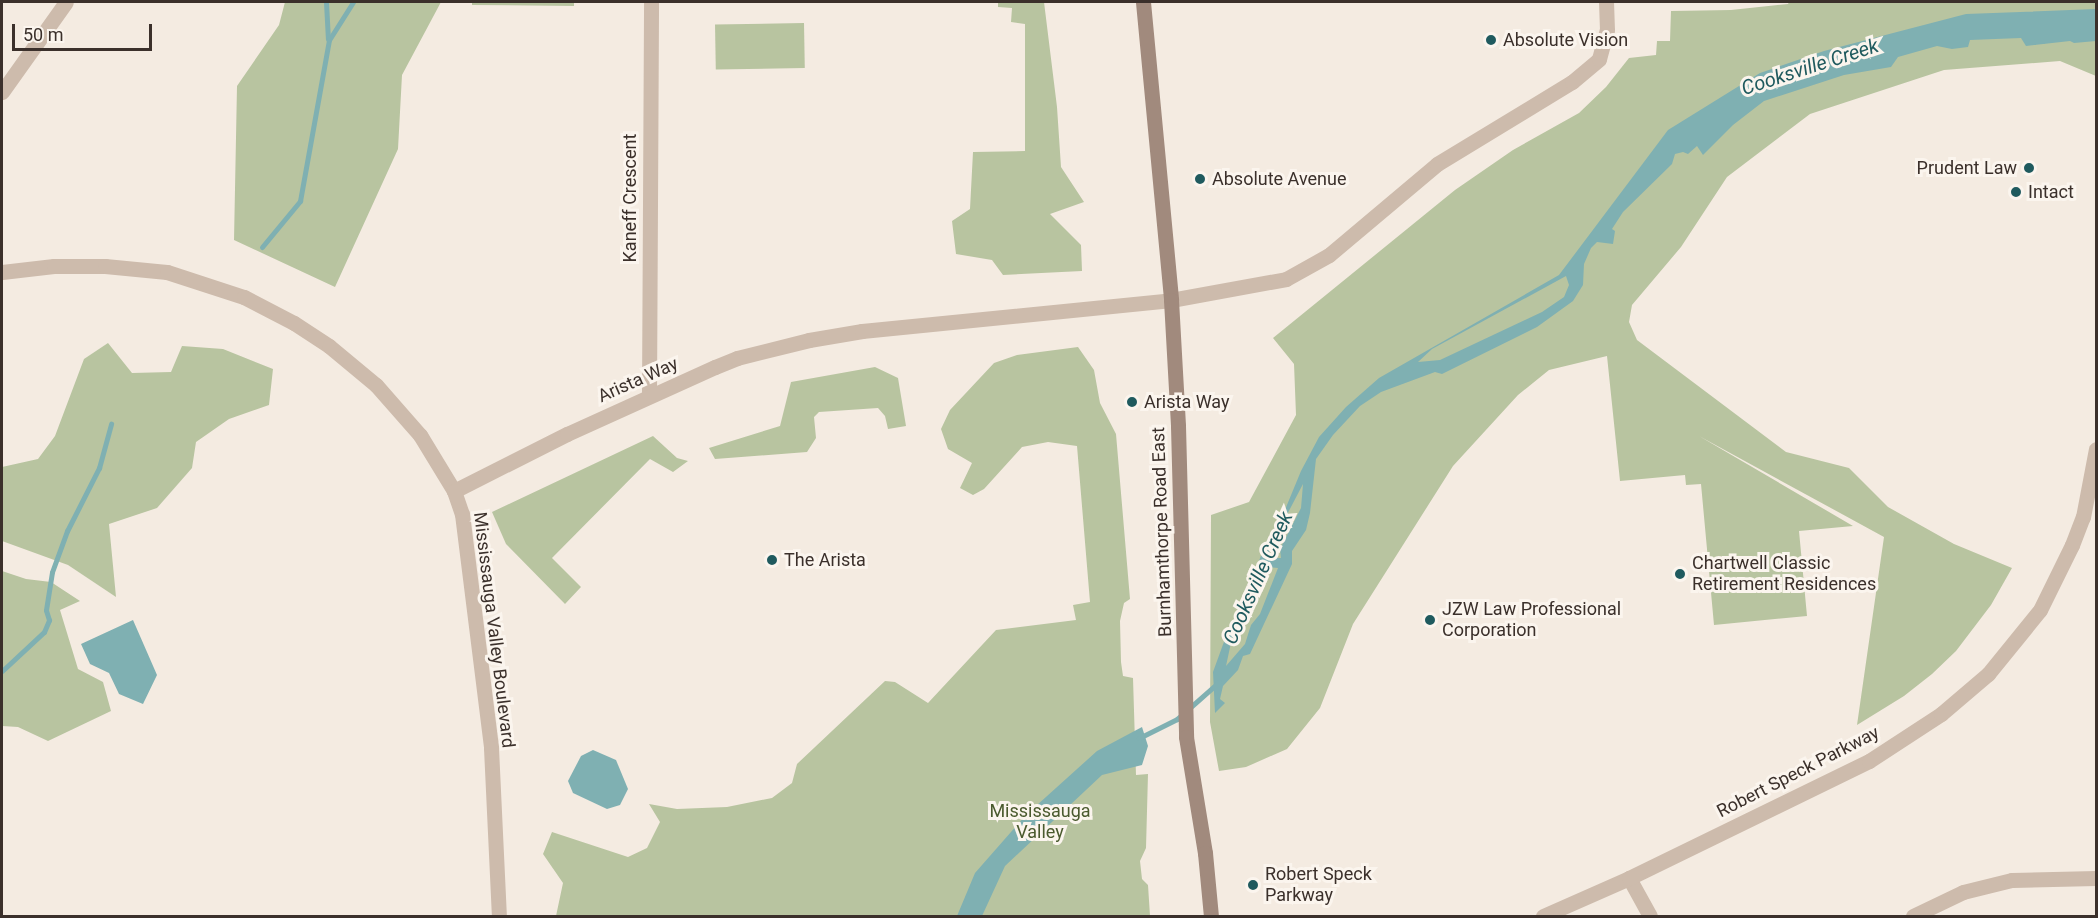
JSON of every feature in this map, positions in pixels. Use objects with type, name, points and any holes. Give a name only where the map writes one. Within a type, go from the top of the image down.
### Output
[{"type":"main road","name":"Burnhamthorpe Road East","points":[[1143,2],[1171,300],[1185,626],[1186,737],[1205,853],[1211,916]]},
{"type":"street","points":[[2,92],[66,2]]},
{"type":"street","name":"Kaneff Crescent","points":[[649,395],[651,2]]},
{"type":"street","points":[[1171,300],[1286,279],[1329,255],[1437,164],[1572,82],[1599,59],[1607,30],[1606,2]]},
{"type":"street","name":"Mississauga Valley Boulevard","points":[[2,272],[54,267],[105,266],[167,272],[254,302],[329,345],[376,385],[420,435],[454,491],[462,514],[491,748],[499,916]]},
{"type":"street","name":"Arista Way","points":[[454,491],[649,395],[736,358],[809,340],[862,331],[1171,300]]},
{"type":"street","name":"Robert Speck Parkway","points":[[1544,916],[1629,878],[1850,771],[1941,714],[1988,674],[2040,610],[2083,517],[2097,449]]},
{"type":"street","name":"Robert Speck Parkway","points":[[2083,517],[2097,500]]},
{"type":"street","points":[[1629,878],[1650,916]]},
{"type":"street","points":[[1913,916],[1946,909],[1963,892],[2012,880],[2097,878]]},
{"type":"green space","points":[[285,2],[441,2],[402,75],[398,149],[335,287],[234,240],[237,86],[279,25]]},
{"type":"green space","points":[[472,2],[574,2],[574,6],[472,5]]},
{"type":"green space","points":[[998,2],[1044,2],[1057,107],[1061,167],[1084,202],[1050,214],[1081,245],[1082,271],[1003,275],[992,260],[956,254],[952,221],[970,209],[973,152],[1025,151],[1025,24],[1011,22],[1012,8],[998,7]]},
{"type":"green space","points":[[1789,2],[2096,2],[2096,76],[2060,61],[1944,70],[1810,114],[1727,177],[1681,247],[1632,305],[1629,322],[1637,340],[1786,452],[1849,468],[1888,507],[1954,544],[2012,568],[1991,605],[1956,651],[1932,674],[1904,696],[1857,725],[1884,537],[1699,436],[1853,526],[1799,531],[1807,616],[1714,625],[1701,484],[1686,485],[1685,475],[1620,481],[1607,356],[1549,370],[1518,395],[1453,466],[1353,624],[1320,708],[1287,749],[1246,767],[1219,771],[1210,722],[1211,515],[1249,502],[1296,415],[1294,364],[1273,338],[1455,190],[1513,150],[1579,113],[1606,87],[1629,58],[1656,55],[1657,41],[1670,41],[1671,11],[1731,10],[1788,4]]},
{"type":"green space","points":[[804,23],[805,68],[716,70],[715,25]]},
{"type":"green space","points":[[108,343],[132,373],[171,372],[182,346],[223,349],[273,369],[269,405],[229,419],[196,442],[192,468],[157,508],[109,524],[116,597],[68,565],[2,541],[2,467],[38,459],[55,436],[84,359]]},
{"type":"green space","name":"Mississauga Valley","points":[[1078,347],[1094,370],[1100,403],[1116,434],[1130,599],[1124,603],[1120,621],[1121,662],[1123,676],[1133,678],[1136,775],[1148,774],[1146,848],[1140,861],[1142,879],[1148,885],[1150,916],[556,916],[563,883],[543,854],[552,832],[628,857],[647,848],[660,822],[649,804],[677,809],[727,807],[772,798],[792,783],[797,764],[885,681],[895,682],[928,703],[996,630],[1076,620],[1073,605],[1090,602],[1077,446],[1048,442],[1022,447],[984,489],[973,495],[960,488],[972,463],[948,449],[941,429],[950,410],[994,363],[1017,355]]},
{"type":"green space","points":[[875,367],[898,378],[906,426],[888,429],[885,416],[878,408],[819,412],[814,417],[816,438],[807,452],[715,459],[709,448],[780,426],[791,382]]},
{"type":"green space","points":[[653,436],[677,458],[688,461],[673,472],[650,459],[552,558],[581,587],[565,604],[506,544],[492,512]]},
{"type":"green space","points":[[2,571],[26,579],[51,582],[80,601],[60,610],[78,669],[103,682],[111,711],[48,741],[18,727],[2,726]]},
{"type":"water","points":[[2096,9],[2096,41],[2074,43],[2070,41],[2026,46],[2021,38],[1970,40],[1968,47],[1952,49],[1937,46],[1898,57],[1891,67],[1844,75],[1764,101],[1733,125],[1703,155],[1697,146],[1688,154],[1683,152],[1675,154],[1672,164],[1623,212],[1612,229],[1615,231],[1613,244],[1597,242],[1591,248],[1584,264],[1583,285],[1573,301],[1537,327],[1442,374],[1435,372],[1381,392],[1360,406],[1333,435],[1316,459],[1310,513],[1306,530],[1292,551],[1292,564],[1250,654],[1243,656],[1238,670],[1223,686],[1220,699],[1225,703],[1215,713],[1213,672],[1225,639],[1246,598],[1265,544],[1282,517],[1301,471],[1319,437],[1346,407],[1379,378],[1559,275],[1668,130],[1760,73],[1824,51],[1966,14]],"holes":[[[1566,276],[1569,285],[1564,297],[1542,312],[1440,360],[1418,362],[1432,349]],[[1303,484],[1301,508],[1280,549],[1281,558],[1271,558],[1269,549]],[[1268,567],[1278,568],[1260,614],[1251,625],[1245,644],[1226,666],[1232,638],[1242,630]]]},
{"type":"water","points":[[133,620],[157,675],[143,704],[119,694],[109,673],[90,664],[81,644]]},
{"type":"water","points":[[1142,727],[1148,746],[1142,765],[1102,775],[1005,866],[982,916],[957,916],[975,873],[1026,815],[1097,751]]},
{"type":"water","points":[[593,750],[616,760],[628,789],[620,805],[607,809],[573,793],[568,781],[581,756]]},
{"type":"waterway","points":[[326,2],[328,39]]},
{"type":"waterway","points":[[262,247],[300,201],[329,40],[353,2]]},
{"type":"waterway","points":[[2,671],[44,632],[49,620],[46,610],[52,572],[67,531],[99,468],[111,424]]},
{"type":"waterway","name":"Cooksville Creek","points":[[1139,738],[1177,719],[1219,682]]},
{"type":"place","name":"Absolute Vision","points":[[1491,40]]},
{"type":"place","name":"Prudent Law","points":[[2029,168]]},
{"type":"place","name":"Absolute Avenue","points":[[1200,179]]},
{"type":"place","name":"Intact","points":[[2016,192]]},
{"type":"place","name":"Arista Way","points":[[1132,402]]},
{"type":"place","name":"The Arista","points":[[772,560]]},
{"type":"place","name":"Chartwell Classic Retirement Residences","points":[[1680,574]]},
{"type":"place","name":"JZW Law Professional Corporation","points":[[1430,620]]},
{"type":"place","name":"Robert Speck Parkway","points":[[1253,885]]}]
